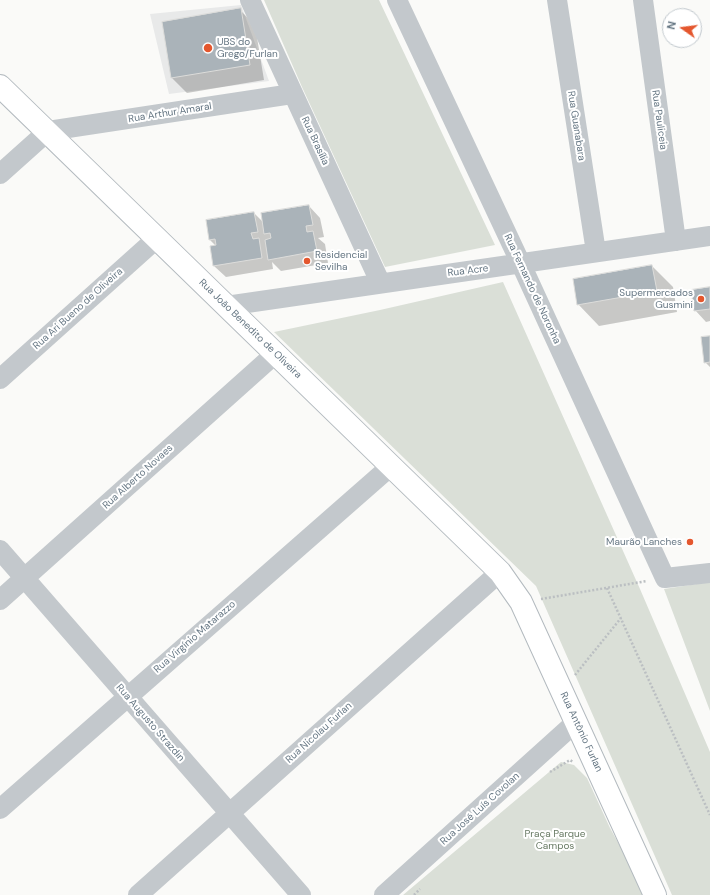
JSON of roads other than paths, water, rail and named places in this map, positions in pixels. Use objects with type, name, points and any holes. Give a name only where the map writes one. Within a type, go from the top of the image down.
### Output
[{"type":"street","name":"Rua Brasília","points":[[250,0],[292,94],[380,282]]},
{"type":"street","name":"Rua Fernando de Noronha","points":[[397,0],[521,264],[665,578],[710,573]]},
{"type":"street","name":"Rua Guanabara","points":[[557,0],[596,252]]},
{"type":"street","name":"Rua Pauliceia","points":[[643,0],[676,241]]},
{"type":"street","name":"Rua João Benedito de Oliveira","points":[[0,86],[500,572]]},
{"type":"street","name":"Rua Arthur Amaral","points":[[48,131],[292,94]]},
{"type":"street","points":[[0,174],[48,131]]},
{"type":"street","name":"Rua Acre","points":[[226,306],[380,282],[521,264],[710,236]]},
{"type":"street","name":"Rua Ari Bueno de Oliveira","points":[[0,379],[156,239]]},
{"type":"street","name":"Rua Alberto Novaes","points":[[0,600],[275,354]]},
{"type":"street","name":"Rua Virgínio Matarazzo","points":[[0,809],[391,466]]},
{"type":"street","name":"Rua Augusto Strazdin","points":[[0,550],[301,895]]},
{"type":"street","name":"Rua Antônio Furlan","points":[[500,572],[521,602],[655,895]]},
{"type":"street","name":"Rua Nicolau Furlan","points":[[138,895],[500,572]]},
{"type":"street","name":"Rua José Luís Covolan","points":[[384,895],[576,722]]},
{"type":"place","name":"UBS do Grego/Furlan","points":[[208,48]]},
{"type":"place","name":"Residencial Sevilha","points":[[307,261]]},
{"type":"place","name":"Supermercados Gusmini","points":[[701,299]]},
{"type":"place","name":"Maurão Lanches","points":[[690,542]]},
{"type":"park label","name":"Praça Parque Campos","points":[[555,840]]}]
